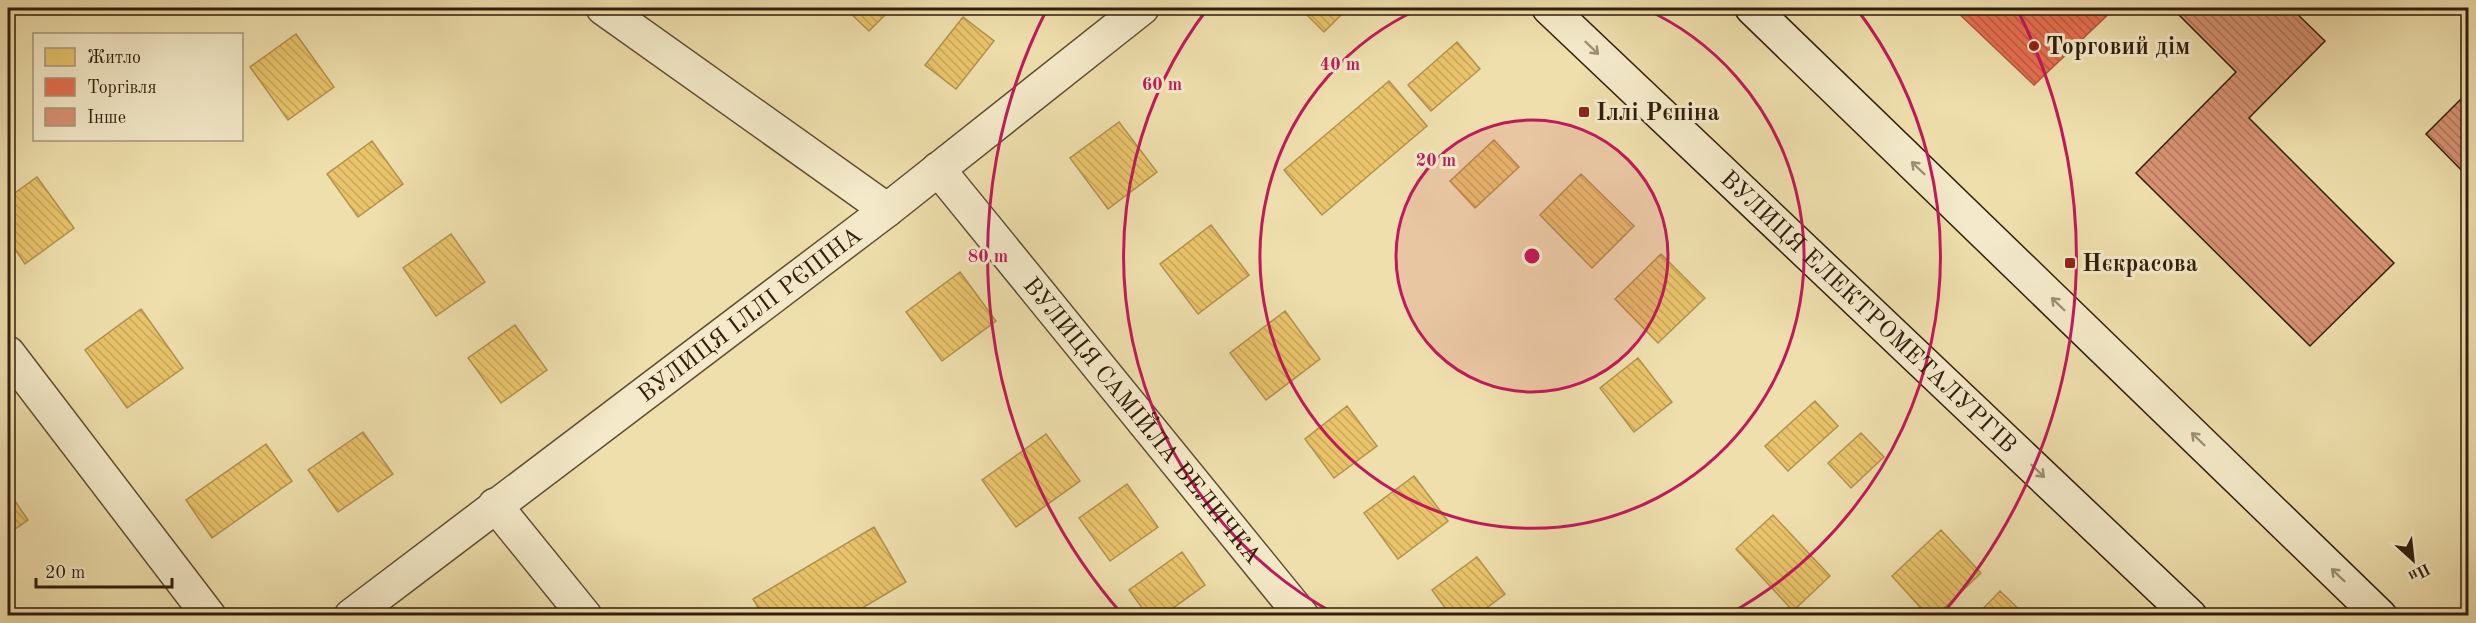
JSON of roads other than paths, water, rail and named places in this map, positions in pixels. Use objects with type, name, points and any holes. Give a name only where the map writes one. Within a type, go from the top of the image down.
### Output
[{"type":"street","points":[[603,8],[887,210]]},
{"type":"street","name":"ВУЛИЦЯ ІЛЛІ РЄПІНА","points":[[351,615],[887,210],[1142,8]]},
{"type":"street","name":"ВУЛИЦЯ ЕЛЕКТРОМЕТАЛУРГІВ","points":[[1549,8],[2190,615]]},
{"type":"street","points":[[1752,8],[2380,615]]},
{"type":"street","name":"ВУЛИЦЯ САМІЙЛА ВЕЛИЧКА","points":[[938,169],[1302,615]]},
{"type":"street","points":[[8,353],[209,615]]},
{"type":"street","points":[[495,505],[585,615]]},
{"type":"place","name":"Торговий дім","points":[[2034,46]]},
{"type":"place","name":"Іллі Рєпіна","points":[[1584,112]]},
{"type":"place","name":"Нєкрасова","points":[[2070,263]]}]
